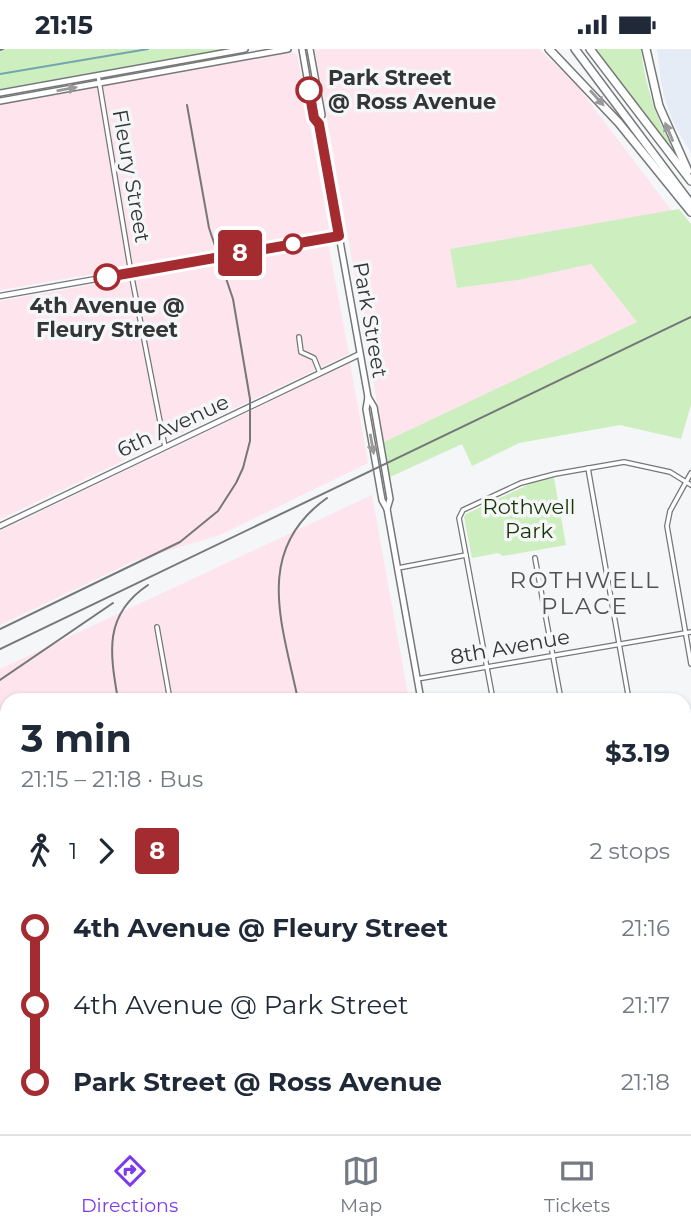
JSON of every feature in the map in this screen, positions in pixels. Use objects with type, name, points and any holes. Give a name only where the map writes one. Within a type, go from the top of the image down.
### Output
[{"type":"highway","points":[[549,49],[619,123],[691,212]]},
{"type":"highway","points":[[575,49],[691,204]]},
{"type":"highway","points":[[590,49],[691,179]]},
{"type":"highway","points":[[646,49],[659,106],[691,179]]},
{"type":"main road","points":[[0,93],[245,49]]},
{"type":"main road","points":[[0,101],[288,49]]},
{"type":"main road","name":"Park Street","points":[[302,49],[314,118],[319,124]]},
{"type":"main road","name":"Park Street","points":[[310,49],[322,115],[319,124],[368,397],[374,407],[390,499],[387,509],[420,693]]},
{"type":"street","name":"Fleury Street","points":[[98,75],[131,272],[165,447]]},
{"type":"street","points":[[0,296],[339,236]]},
{"type":"street","points":[[299,337],[302,352],[314,358],[320,373]]},
{"type":"street","name":"6th Avenue","points":[[0,526],[360,354]]},
{"type":"street","points":[[492,693],[459,518],[463,510],[521,483],[624,462],[670,472],[691,485]]},
{"type":"street","points":[[588,468],[628,693]]},
{"type":"street","points":[[691,473],[670,511],[667,526],[691,664]]},
{"type":"street","points":[[398,568],[466,555]]},
{"type":"street","points":[[536,558],[560,693]]},
{"type":"street","points":[[157,627],[169,693]]},
{"type":"street","name":"8th Avenue","points":[[417,679],[691,632]]},
{"type":"shaded area","points":[[539,49],[575,83],[672,211],[450,249],[457,288],[518,280],[591,264],[637,322],[384,442],[315,50]]},
{"type":"shaded area","points":[[657,49],[691,49],[691,153],[675,126],[666,103]]},
{"type":"shaded area","points":[[292,52],[297,55],[329,229],[326,234],[0,290],[0,104]]},
{"type":"shaded area","points":[[328,243],[349,354],[0,519],[0,301]]},
{"type":"shaded area","points":[[350,363],[368,463],[220,535],[134,561],[0,625],[0,531]]},
{"type":"shaded area","points":[[372,495],[408,693],[0,693],[0,669]]},
{"type":"green space","points":[[0,49],[226,49],[0,89]]},
{"type":"green space","points":[[594,49],[641,49],[651,98],[671,144],[668,145]]},
{"type":"green space","points":[[679,209],[691,224],[691,405],[681,439],[620,425],[519,443],[472,466],[462,444],[390,477],[384,442],[637,322],[591,264],[518,280],[457,288],[450,249]]},
{"type":"green space","name":"Rothwell Park","points":[[554,478],[566,545],[503,556],[498,553],[472,558],[464,517],[466,514],[538,480]]},
{"type":"waterway","points":[[0,74],[148,49]]},
{"type":"railway","points":[[0,629],[180,542],[218,511],[243,468],[250,441],[250,399],[233,299],[209,228],[187,105]]},
{"type":"railway","points":[[0,649],[691,317]]},
{"type":"railway","points":[[296,693],[281,618],[281,566],[289,542],[304,519],[327,498]]},
{"type":"railway","points":[[117,693],[112,651],[117,622],[133,597],[148,585]]},
{"type":"railway","points":[[0,680],[113,603]]},
{"type":"bus line","name":"8","points":[[107,277],[339,236],[319,124],[314,118],[309,90]]},
{"type":"place","name":"Park Street @ Ross Avenue","points":[[309,90]]},
{"type":"place","name":"4th Avenue @ Fleury Street","points":[[107,277]]},
{"type":"district","name":"ROTHWELL PLACE","points":[[585,593]]}]
